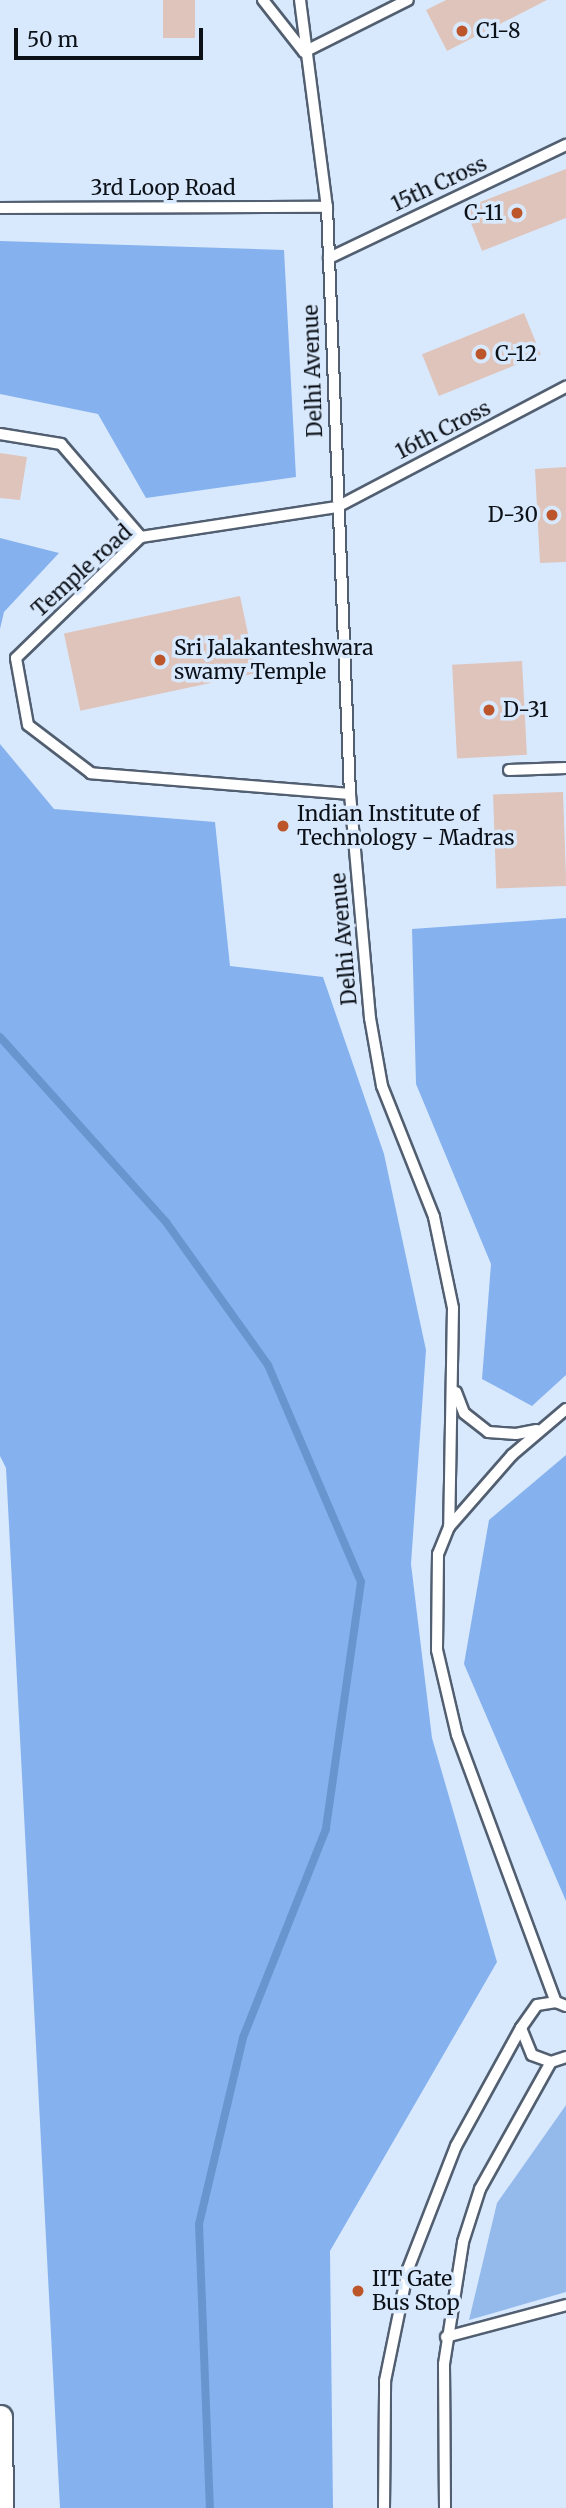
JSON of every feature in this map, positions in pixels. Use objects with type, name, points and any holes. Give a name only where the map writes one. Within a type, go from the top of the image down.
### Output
[{"type":"street","points":[[0,2417],[1,2508]]},
{"type":"lane","points":[[263,0],[304,52],[408,0]]},
{"type":"lane","name":"Delhi Avenue","points":[[300,0],[304,52],[327,207],[337,507],[351,794],[372,1031],[386,1097],[434,1217],[453,1308],[449,1527]]},
{"type":"lane","name":"15th Cross","points":[[329,258],[566,145]]},
{"type":"lane","name":"3rd Loop Road","points":[[0,208],[327,207]]},
{"type":"lane","name":"16th Cross","points":[[337,507],[566,387]]},
{"type":"lane","points":[[0,434],[61,444],[141,537]]},
{"type":"lane","name":"Temple road","points":[[337,507],[141,537],[16,658],[28,725],[91,773],[351,794]]},
{"type":"lane","points":[[509,770],[566,768]]},
{"type":"lane","points":[[453,1384],[464,1413],[488,1432],[516,1434],[543,1428]]},
{"type":"lane","points":[[384,2508],[385,2381],[408,2269],[456,2146],[521,2028],[537,2005],[561,2004],[457,1735],[437,1650],[438,1555],[449,1527],[512,1454],[566,1409]]},
{"type":"lane","points":[[521,2028],[532,2055],[551,2062],[566,2057]]},
{"type":"lane","points":[[445,2508],[441,2475],[446,2337],[463,2242],[480,2189],[551,2062]]},
{"type":"lane","points":[[446,2337],[566,2305]]},
{"type":"shaded area","points":[[0,241],[284,250],[296,477],[146,498],[98,414],[0,394]]},
{"type":"shaded area","points":[[0,538],[59,553],[4,612],[0,629]]},
{"type":"shaded area","points":[[0,744],[54,809],[215,822],[230,966],[323,977],[384,1154],[426,1350],[411,1564],[432,1738],[497,1962],[330,2251],[333,2508],[60,2508],[6,1468],[0,1456]]},
{"type":"shaded area","points":[[566,918],[566,1375],[532,1406],[482,1379],[491,1264],[416,1084],[412,929]]},
{"type":"shaded area","points":[[566,1455],[566,1901],[464,1664],[489,1520]]},
{"type":"shaded area","points":[[566,2105],[566,2292],[469,2320],[497,2203]]},
{"type":"building","points":[[163,0],[195,0],[195,38],[163,38]]},
{"type":"building","name":"C1-8","points":[[446,0],[547,0],[447,51],[426,10]]},
{"type":"building","name":"C-11","points":[[566,169],[566,218],[482,251],[465,208]]},
{"type":"building","name":"C-12","points":[[524,313],[541,355],[439,396],[422,354]]},
{"type":"building","points":[[0,453],[27,457],[20,500],[0,498]]},
{"type":"building","name":"D-30","points":[[566,467],[566,562],[540,563],[535,469]]},
{"type":"building","points":[[240,596],[256,673],[80,711],[64,633]]},
{"type":"building","name":"D-31","points":[[522,661],[527,755],[457,759],[452,665]]},
{"type":"building","points":[[563,792],[566,886],[496,888],[493,794]]},
{"type":"waterway","points":[[0,1037],[166,1222],[268,1365],[361,1582],[326,1829],[243,2038],[199,2224],[210,2508]]},
{"type":"place","name":"C1-8","points":[[462,31]]},
{"type":"place","name":"C-11","points":[[517,213]]},
{"type":"place","name":"C-12","points":[[481,354]]},
{"type":"place","name":"D-30","points":[[552,515]]},
{"type":"place","name":"Sri Jalakanteshwara swamy Temple","points":[[160,660]]},
{"type":"place","name":"D-31","points":[[489,710]]},
{"type":"place","name":"Indian Institute of Technology - Madras","points":[[283,826]]},
{"type":"place","name":"IIT Gate Bus Stop","points":[[358,2291]]}]
